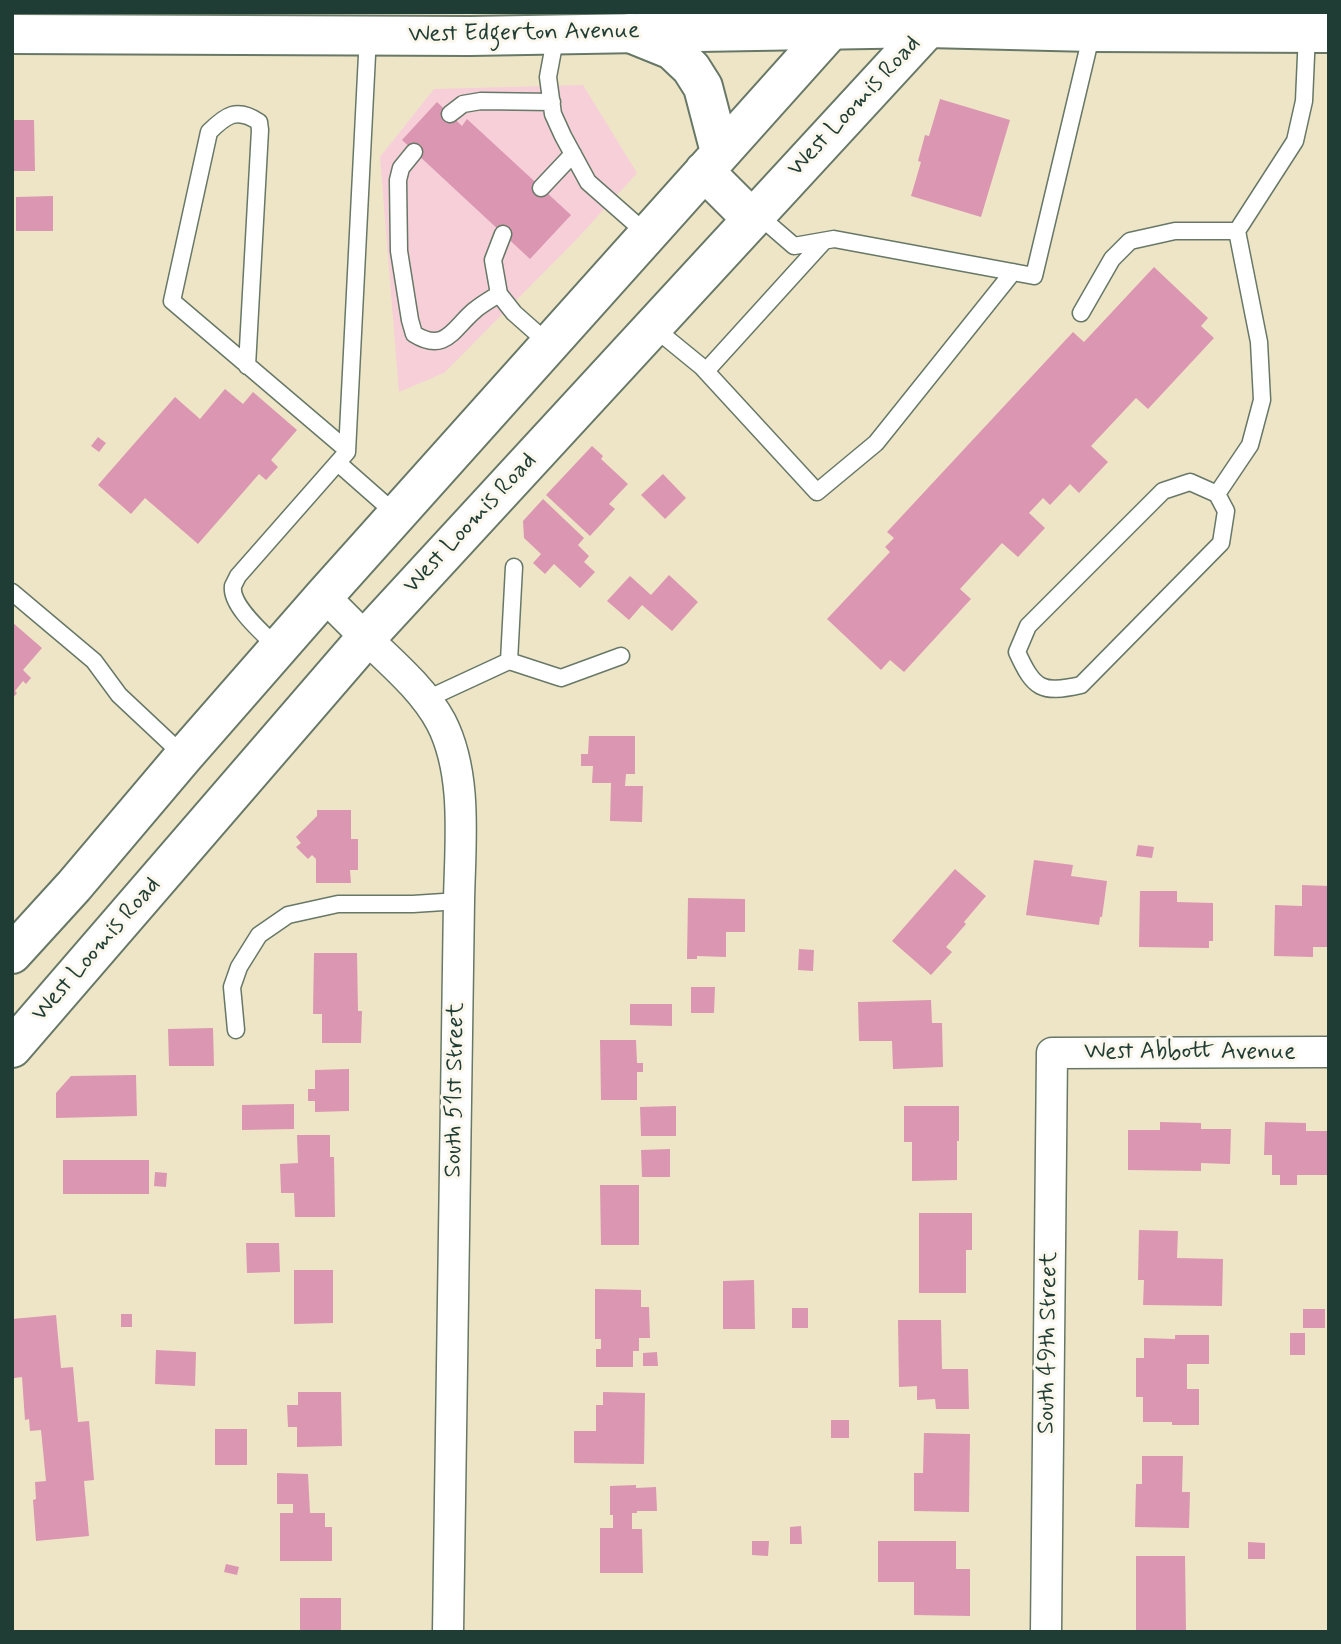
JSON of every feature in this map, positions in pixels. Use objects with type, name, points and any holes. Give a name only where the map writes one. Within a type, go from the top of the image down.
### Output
[{"type":"main road","name":"West Edgerton Avenue","points":[[12,34],[246,23],[368,35],[470,24],[556,34],[630,33],[838,21],[935,20],[1092,32],[1318,33]]},
{"type":"main road","name":"West Loomis Road","points":[[12,1048],[366,638],[935,20]]},
{"type":"main road","points":[[12,954],[324,596],[838,21]]},
{"type":"main road","points":[[630,33],[672,50],[691,68],[703,87],[712,162],[754,216]]},
{"type":"street","name":"South 51st Street","points":[[324,596],[426,699],[441,722],[456,766],[459,794],[459,901],[448,1632]]},
{"type":"street","name":"West Abbott Avenue","points":[[1052,1053],[1329,1052]]},
{"type":"street","name":"South 49th Street","points":[[1046,1632],[1052,1053]]},
{"type":"lane","points":[[754,216],[794,246],[834,239],[1034,276],[1092,32]]},
{"type":"lane","points":[[1217,494],[1251,445],[1262,400],[1259,341],[1237,231],[1295,141],[1318,33]]},
{"type":"lane","points":[[556,34],[548,77],[553,114],[588,182],[647,234]]},
{"type":"lane","points":[[278,648],[239,607],[233,585],[342,457],[368,35]]},
{"type":"lane","points":[[450,114],[463,104],[481,101],[552,102]]},
{"type":"lane","points":[[247,366],[260,130],[259,122],[251,116],[233,114],[221,119],[209,132],[173,301],[247,366],[342,457],[397,515]]},
{"type":"lane","points":[[414,152],[401,168],[398,180],[399,251],[414,334],[425,341],[437,341],[451,334],[475,309],[499,294]]},
{"type":"lane","points":[[541,188],[573,154]]},
{"type":"lane","points":[[1080,313],[1112,259],[1130,242],[1175,231],[1237,231]]},
{"type":"lane","points":[[503,234],[493,260],[499,294],[514,313],[550,344]]},
{"type":"lane","points":[[706,371],[824,240]]},
{"type":"lane","points":[[653,327],[706,371],[817,492],[876,443],[1013,272]]},
{"type":"lane","points":[[1190,482],[1217,494],[1226,511],[1221,542],[1081,685],[1060,690],[1041,688],[1027,675],[1017,652],[1028,626],[1163,491],[1190,482]]},
{"type":"lane","points":[[509,661],[514,567]]},
{"type":"lane","points":[[12,592],[94,661],[119,695],[184,756]]},
{"type":"lane","points":[[426,699],[509,661],[561,678],[621,656]]},
{"type":"lane","points":[[236,1030],[232,987],[239,967],[259,935],[288,915],[338,904],[459,901]]},
{"type":"shaded area","points":[[583,85],[637,173],[576,240],[444,373],[399,392],[380,157],[434,89]]},
{"type":"building","points":[[940,99],[1010,120],[981,217],[911,196],[921,162],[918,161],[925,135],[929,136]]},
{"type":"building","points":[[437,102],[462,126],[467,119],[571,215],[530,259],[402,140]]},
{"type":"building","points":[[12,120],[34,120],[35,171],[12,171]]},
{"type":"building","points":[[53,196],[53,231],[16,231],[16,197]]},
{"type":"building","points":[[1154,267],[1208,318],[1201,326],[1214,338],[1148,409],[1136,398],[1091,446],[1108,462],[1079,493],[1070,484],[1050,505],[1043,498],[1029,513],[1045,528],[1018,557],[1002,543],[960,589],[971,599],[904,672],[890,660],[881,670],[827,619],[890,552],[885,547],[894,538],[887,532],[1073,332],[1084,342]]},
{"type":"building","points":[[225,389],[243,404],[253,392],[297,430],[271,460],[278,467],[266,480],[259,474],[198,544],[145,498],[131,514],[98,485],[175,397],[200,419]]},
{"type":"building","points":[[98,437],[106,443],[99,452],[91,446]]},
{"type":"building","points":[[592,446],[603,456],[601,459],[628,484],[609,504],[615,509],[590,536],[546,495]]},
{"type":"building","points":[[663,474],[686,498],[665,519],[641,495]]},
{"type":"building","points":[[543,499],[584,538],[578,545],[589,556],[584,562],[595,572],[580,588],[554,564],[545,574],[533,563],[541,554],[524,538],[523,521]]},
{"type":"building","points":[[669,575],[698,602],[672,631],[642,605],[629,620],[607,601],[630,576],[651,595]]},
{"type":"building","points":[[12,622],[42,648],[23,670],[31,678],[26,684],[23,681],[12,699]]},
{"type":"building","points":[[589,736],[635,736],[635,774],[626,774],[625,786],[643,786],[642,822],[610,821],[611,783],[592,783],[593,766],[581,766],[581,754],[588,754]]},
{"type":"building","points":[[317,810],[351,810],[351,839],[358,839],[358,870],[350,870],[351,883],[316,883],[316,859],[312,855],[308,859],[296,847],[301,843],[296,837],[317,816]]},
{"type":"building","points":[[1138,845],[1154,847],[1152,858],[1136,856]]},
{"type":"building","points":[[1034,860],[1073,865],[1071,876],[1107,881],[1099,925],[1026,915]]},
{"type":"building","points":[[955,869],[986,896],[946,947],[952,952],[931,975],[892,941]]},
{"type":"building","points":[[1302,885],[1329,886],[1329,947],[1313,947],[1313,957],[1274,956],[1275,905],[1302,906]]},
{"type":"building","points":[[1140,891],[1177,891],[1177,902],[1213,903],[1213,941],[1209,941],[1209,948],[1139,947]]},
{"type":"building","points":[[688,898],[745,899],[745,932],[726,932],[726,957],[697,956],[697,959],[687,959]]},
{"type":"building","points":[[799,949],[814,950],[813,971],[798,970]]},
{"type":"building","points":[[314,953],[357,953],[358,1011],[362,1011],[361,1043],[322,1043],[322,1014],[313,1014]]},
{"type":"building","points":[[691,987],[715,987],[714,1013],[691,1013]]},
{"type":"building","points":[[931,1000],[932,1023],[942,1023],[943,1067],[893,1069],[892,1041],[859,1041],[858,1002]]},
{"type":"building","points":[[630,1004],[672,1004],[672,1026],[630,1025]]},
{"type":"building","points":[[213,1028],[214,1066],[169,1066],[168,1029]]},
{"type":"building","points":[[600,1040],[636,1040],[637,1063],[643,1063],[643,1072],[637,1072],[637,1100],[601,1100]]},
{"type":"building","points":[[349,1069],[349,1111],[315,1112],[315,1101],[308,1101],[308,1089],[315,1089],[315,1070]]},
{"type":"building","points":[[136,1075],[137,1116],[56,1118],[56,1093],[71,1076]]},
{"type":"building","points":[[294,1104],[294,1129],[242,1130],[242,1105]]},
{"type":"building","points":[[676,1106],[676,1136],[641,1136],[640,1107]]},
{"type":"building","points":[[904,1106],[959,1106],[957,1180],[912,1181],[912,1142],[904,1142]]},
{"type":"building","points":[[1160,1122],[1201,1123],[1201,1129],[1231,1129],[1230,1164],[1201,1163],[1201,1171],[1128,1170],[1128,1130],[1160,1130]]},
{"type":"building","points":[[1265,1122],[1306,1123],[1306,1131],[1329,1131],[1329,1175],[1297,1175],[1297,1185],[1280,1185],[1280,1175],[1272,1175],[1272,1155],[1264,1155]]},
{"type":"building","points":[[297,1135],[330,1135],[330,1157],[334,1157],[335,1217],[295,1217],[294,1193],[281,1193],[280,1164],[298,1163]]},
{"type":"building","points":[[670,1149],[670,1177],[642,1177],[641,1150]]},
{"type":"building","points":[[63,1160],[149,1160],[149,1194],[63,1194]]},
{"type":"building","points":[[155,1172],[167,1173],[166,1187],[154,1186]]},
{"type":"building","points":[[600,1185],[639,1185],[639,1245],[601,1245]]},
{"type":"building","points":[[919,1213],[972,1213],[972,1250],[966,1250],[966,1293],[919,1293]]},
{"type":"building","points":[[1139,1230],[1178,1231],[1177,1258],[1223,1259],[1222,1306],[1143,1305],[1144,1280],[1138,1280]]},
{"type":"building","points":[[246,1243],[279,1243],[280,1272],[247,1273]]},
{"type":"building","points":[[294,1270],[333,1270],[333,1323],[294,1324]]},
{"type":"building","points":[[754,1280],[755,1329],[723,1329],[723,1281]]},
{"type":"building","points":[[595,1289],[641,1290],[641,1307],[649,1307],[650,1338],[639,1338],[639,1351],[633,1351],[633,1367],[596,1367],[596,1349],[601,1349],[601,1339],[595,1339]]},
{"type":"building","points":[[792,1308],[808,1308],[808,1328],[792,1328]]},
{"type":"building","points":[[1303,1309],[1325,1309],[1325,1328],[1303,1328]]},
{"type":"building","points":[[121,1314],[132,1314],[132,1327],[121,1327]]},
{"type":"building","points":[[56,1315],[61,1368],[73,1367],[78,1422],[89,1421],[94,1480],[84,1481],[89,1536],[36,1541],[33,1500],[36,1499],[35,1482],[46,1481],[41,1430],[30,1431],[29,1419],[25,1420],[22,1377],[14,1378],[12,1319]]},
{"type":"building","points":[[898,1320],[941,1320],[942,1369],[968,1369],[969,1409],[936,1409],[935,1399],[917,1400],[917,1386],[899,1387]]},
{"type":"building","points":[[1290,1333],[1305,1333],[1305,1355],[1290,1355]]},
{"type":"building","points":[[1175,1335],[1209,1335],[1209,1364],[1187,1364],[1187,1389],[1199,1389],[1199,1425],[1143,1422],[1143,1397],[1136,1397],[1136,1358],[1144,1358],[1144,1338],[1175,1339]]},
{"type":"building","points":[[156,1350],[196,1352],[195,1386],[155,1384]]},
{"type":"building","points":[[657,1352],[658,1366],[643,1366],[643,1353]]},
{"type":"building","points":[[298,1392],[341,1392],[342,1446],[297,1447],[297,1427],[288,1427],[287,1405],[298,1405]]},
{"type":"building","points":[[603,1392],[645,1393],[644,1464],[574,1463],[574,1431],[596,1431],[596,1405],[603,1405]]},
{"type":"building","points":[[831,1420],[849,1420],[849,1438],[831,1438]]},
{"type":"building","points":[[215,1429],[247,1429],[247,1465],[215,1465]]},
{"type":"building","points":[[924,1433],[970,1434],[969,1512],[914,1511],[914,1473],[923,1473]]},
{"type":"building","points":[[1142,1456],[1183,1456],[1182,1492],[1190,1492],[1189,1528],[1135,1527],[1136,1484],[1142,1484]]},
{"type":"building","points":[[277,1473],[308,1474],[310,1513],[325,1513],[325,1527],[332,1527],[332,1561],[280,1561],[280,1513],[293,1513],[293,1504],[277,1504]]},
{"type":"building","points":[[636,1485],[636,1488],[656,1487],[657,1511],[632,1513],[632,1529],[642,1529],[643,1573],[600,1573],[600,1528],[613,1528],[610,1486]]},
{"type":"building","points":[[801,1526],[802,1544],[790,1544],[790,1527]]},
{"type":"building","points":[[752,1541],[769,1541],[768,1556],[752,1555]]},
{"type":"building","points":[[878,1541],[956,1541],[956,1569],[970,1569],[970,1616],[914,1615],[914,1582],[878,1582]]},
{"type":"building","points":[[1248,1542],[1265,1543],[1265,1559],[1248,1559]]},
{"type":"building","points":[[1136,1556],[1185,1556],[1186,1632],[1136,1632]]},
{"type":"building","points":[[226,1564],[239,1567],[237,1575],[224,1572]]},
{"type":"building","points":[[300,1598],[341,1598],[341,1632],[300,1632]]}]
